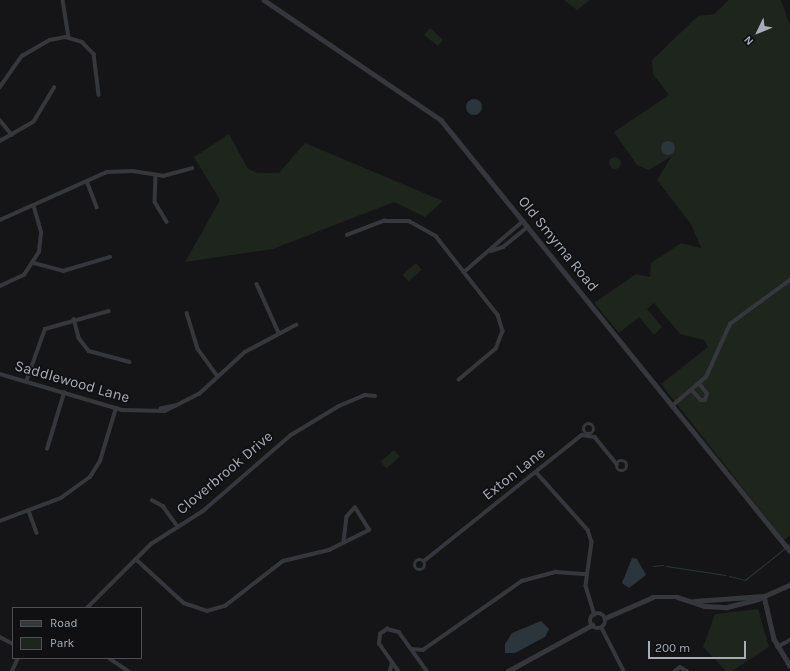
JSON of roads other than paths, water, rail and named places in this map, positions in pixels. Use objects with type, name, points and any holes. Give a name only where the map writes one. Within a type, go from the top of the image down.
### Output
[{"type":"street","points":[[62,0],[69,37]]},
{"type":"street","name":"Old Smyrna Road","points":[[264,0],[433,113],[528,227],[788,548]]},
{"type":"street","points":[[0,87],[22,56],[53,39],[69,37],[86,45],[95,57],[99,94]]},
{"type":"street","points":[[0,141],[34,121],[54,88]]},
{"type":"street","points":[[0,120],[12,135]]},
{"type":"street","points":[[0,220],[34,208],[107,172],[127,171],[156,176],[192,168]]},
{"type":"street","points":[[156,176],[155,200],[167,222]]},
{"type":"street","points":[[87,181],[97,207]]},
{"type":"street","points":[[0,286],[21,277],[34,263],[42,235],[34,208]]},
{"type":"street","points":[[347,235],[384,221],[409,221],[436,236],[498,315],[503,331],[496,349],[459,380]]},
{"type":"street","points":[[464,272],[523,222]]},
{"type":"street","points":[[490,251],[503,247],[528,227]]},
{"type":"street","points":[[34,263],[63,271],[110,257]]},
{"type":"street","points":[[673,405],[699,384],[709,372],[726,329],[773,295],[790,280]]},
{"type":"street","points":[[257,284],[279,333]]},
{"type":"street","points":[[26,382],[42,333],[52,325],[109,311]]},
{"type":"street","points":[[187,313],[198,349],[218,377]]},
{"type":"street","points":[[74,319],[79,338],[89,352],[130,362]]},
{"type":"street","name":"Saddlewood Lane","points":[[0,374],[116,408],[139,412],[161,409],[175,406],[193,398],[245,352],[296,325]]},
{"type":"street","points":[[692,390],[701,400],[705,400],[706,394],[699,384]]},
{"type":"street","points":[[47,450],[64,393]]},
{"type":"street","name":"Cloverbrook Drive","points":[[88,607],[153,542],[203,511],[305,425],[358,398],[375,396]]},
{"type":"street","points":[[0,521],[72,493],[94,473],[116,408]]},
{"type":"street","name":"Exton Lane","points":[[424,561],[582,435],[588,435],[596,438],[617,464]]},
{"type":"street","points":[[508,671],[592,624],[595,615],[588,599],[586,574],[592,542],[588,530],[536,472]]},
{"type":"street","points":[[152,500],[164,506],[178,527]]},
{"type":"street","points":[[136,559],[184,603],[207,611],[225,606],[283,561],[329,550],[370,529],[355,508],[347,517],[344,541]]},
{"type":"street","points":[[29,511],[37,533]]},
{"type":"street","points":[[411,649],[423,650],[522,581],[549,573],[586,574]]},
{"type":"street","points":[[595,615],[605,618],[653,597],[694,601],[705,606],[727,607],[764,596],[790,585]]},
{"type":"street","points":[[764,596],[777,647],[790,666]]},
{"type":"street","points":[[602,628],[605,618]]},
{"type":"street","points":[[592,624],[602,628],[624,671]]},
{"type":"street","points":[[398,671],[379,644],[383,631],[396,630],[427,671]]},
{"type":"street","points":[[0,637],[12,643]]},
{"type":"street","points":[[777,647],[790,640]]},
{"type":"street","points":[[420,661],[423,650]]},
{"type":"street","points":[[12,671],[18,659]]},
{"type":"street","points":[[110,659],[128,671]]},
{"type":"street","points":[[390,671],[392,663]]},
{"type":"street","points":[[675,671],[682,667],[686,671]]},
{"type":"waterway","points":[[787,546],[790,543]]},
{"type":"waterway","points":[[729,576],[745,580],[785,548]]},
{"type":"waterway","points":[[653,566],[663,565]]},
{"type":"waterway","points":[[666,566],[725,575]]}]
